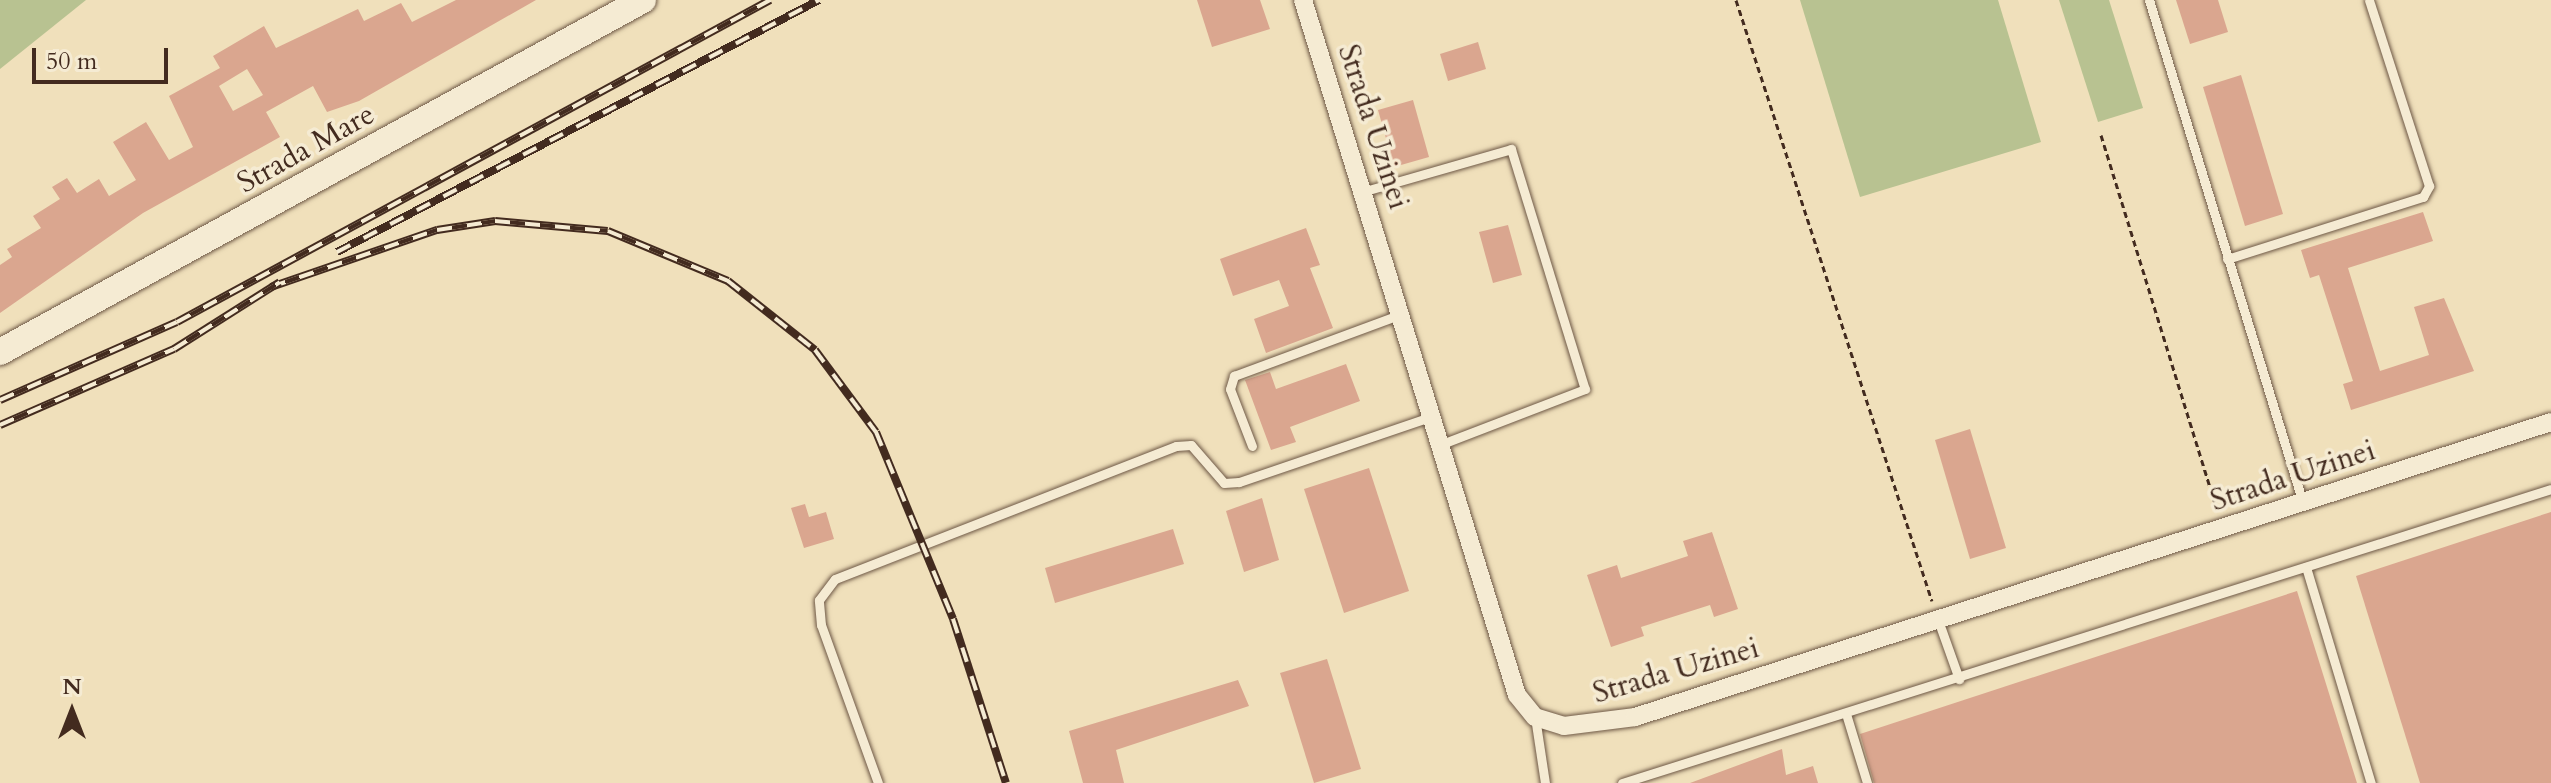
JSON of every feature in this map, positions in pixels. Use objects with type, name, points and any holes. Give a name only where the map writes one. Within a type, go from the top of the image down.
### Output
[{"type":"main road","name":"Strada Mare","points":[[0,352],[643,0]]},
{"type":"street","name":"Strada Uzinei","points":[[1303,0],[1365,191],[1517,695],[1535,717],[1564,726],[1635,717],[2551,422]]},
{"type":"lane","points":[[2149,0],[2303,503]]},
{"type":"lane","points":[[2227,259],[2423,197],[2429,186],[2369,0]]},
{"type":"lane","points":[[1365,191],[1511,149],[1585,389],[1442,444]]},
{"type":"lane","points":[[1252,446],[1230,389],[1234,376],[1402,314]]},
{"type":"lane","points":[[878,783],[821,625],[819,600],[835,579],[1176,446],[1191,445],[1224,483],[1239,482],[1433,416]]},
{"type":"lane","points":[[1622,783],[1847,717],[2551,489]]},
{"type":"lane","points":[[2306,567],[2371,783]]},
{"type":"lane","points":[[1938,620],[1959,679]]},
{"type":"lane","points":[[1535,717],[1545,783]]},
{"type":"lane","points":[[1847,717],[1867,783]]},
{"type":"path","points":[[1736,0],[1938,620]]},
{"type":"path","points":[[2101,135],[2223,528]]},
{"type":"green space","points":[[0,0],[86,0],[0,69]]},
{"type":"green space","points":[[1800,0],[1998,0],[2041,142],[1860,197]]},
{"type":"green space","points":[[2059,0],[2109,0],[2143,108],[2098,122]]},
{"type":"building","points":[[456,0],[536,0],[359,101],[327,112],[313,86],[266,112],[280,137],[143,213],[0,313],[0,265],[12,257],[7,249],[41,228],[33,216],[60,199],[52,187],[67,178],[77,193],[99,179],[109,196],[136,180],[113,142],[146,122],[169,160],[193,147],[169,96],[220,68],[213,56],[264,26],[276,48],[358,9],[364,21],[401,3],[412,22]],"holes":[[[247,69],[263,95],[233,111],[219,86]]]},
{"type":"building","points":[[1197,0],[1260,0],[1270,29],[1212,47]]},
{"type":"building","points":[[2176,0],[2218,0],[2228,32],[2190,44]]},
{"type":"building","points":[[1478,42],[1486,69],[1448,81],[1440,54]]},
{"type":"building","points":[[2241,75],[2283,214],[2245,226],[2203,87]]},
{"type":"building","points":[[1413,100],[1429,157],[1394,167],[1378,110]]},
{"type":"building","points":[[2423,212],[2433,241],[2348,268],[2380,371],[2429,355],[2414,307],[2444,298],[2474,371],[2351,410],[2343,384],[2353,381],[2319,275],[2310,278],[2301,250]]},
{"type":"building","points":[[1508,225],[1522,275],[1493,283],[1479,232]]},
{"type":"building","points":[[1306,228],[1320,265],[1310,268],[1333,328],[1266,353],[1254,319],[1289,306],[1279,280],[1233,296],[1220,259]]},
{"type":"building","points":[[1346,364],[1360,401],[1290,427],[1296,442],[1271,450],[1245,380],[1270,372],[1276,389]]},
{"type":"building","points":[[1970,429],[2006,548],[1970,559],[1935,440]]},
{"type":"building","points":[[1369,468],[1409,591],[1344,613],[1304,489]]},
{"type":"building","points":[[1262,498],[1279,560],[1244,572],[1226,511]]},
{"type":"building","points":[[805,504],[809,517],[826,512],[834,539],[804,548],[791,508]]},
{"type":"building","points":[[2551,512],[2551,783],[2420,783],[2356,576]]},
{"type":"building","points":[[1173,529],[1184,564],[1055,603],[1045,568]]},
{"type":"building","points":[[1712,532],[1738,609],[1714,617],[1710,605],[1641,627],[1644,636],[1611,647],[1587,575],[1617,565],[1621,578],[1688,556],[1683,541]]},
{"type":"building","points":[[2297,591],[2357,783],[1874,783],[1860,734]]},
{"type":"building","points":[[1327,659],[1361,769],[1314,783],[1280,673]]},
{"type":"building","points":[[1238,680],[1249,706],[1116,750],[1124,783],[1083,783],[1069,731]]},
{"type":"building","points":[[1782,749],[1786,775],[1813,766],[1818,783],[1690,783]]},
{"type":"railway","points":[[0,400],[177,322],[770,0]]},
{"type":"railway","points":[[337,252],[819,0]]},
{"type":"railway","points":[[271,287],[437,230],[495,221],[608,231],[728,281],[815,350],[876,432],[953,619],[1006,783]]},
{"type":"railway","points":[[0,425],[174,349],[280,282]]}]
